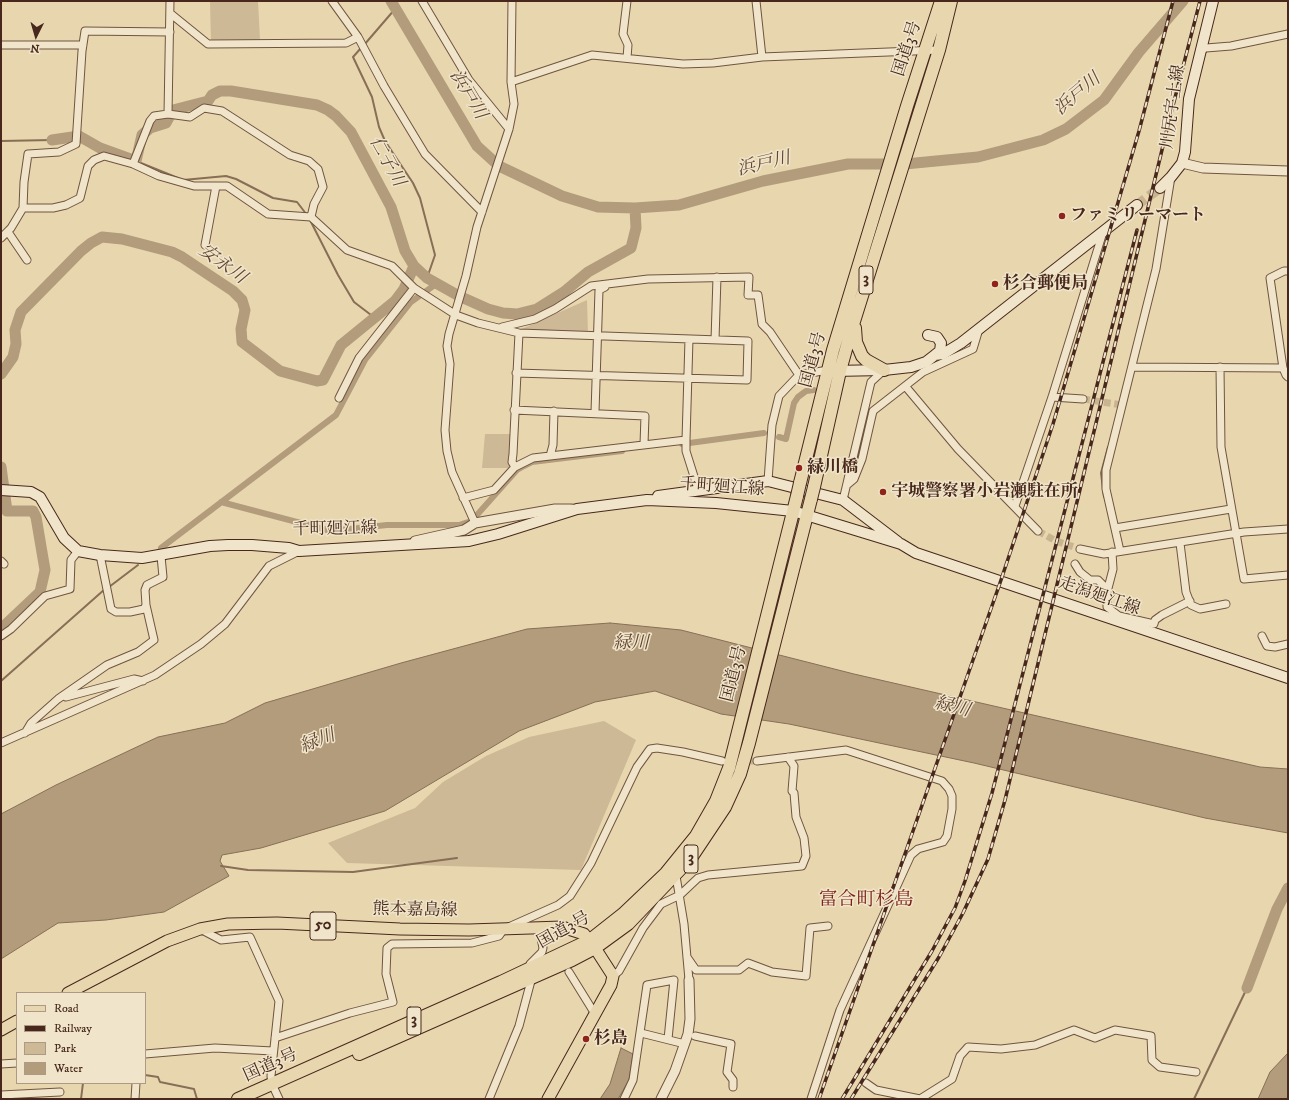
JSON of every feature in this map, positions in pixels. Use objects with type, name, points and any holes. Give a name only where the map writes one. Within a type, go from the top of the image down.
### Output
[{"type":"highway","name":"国道3号","points":[[257,1099],[593,944],[628,924],[676,876],[691,858],[725,807],[740,774],[749,743],[806,518],[812,493],[834,371],[858,309],[907,106],[941,1]]},
{"type":"highway","name":"国道3号","points":[[593,944],[645,895],[687,849],[716,802],[730,768],[800,483],[888,189],[921,105],[939,50],[951,1]]},
{"type":"highway","points":[[858,309],[855,330],[856,342],[859,350],[866,360],[884,370]]},
{"type":"highway","name":"国道3号","points":[[238,1099],[275,1091]]},
{"type":"main road","name":"川尻宇土線","points":[[1160,188],[1171,178],[1182,163],[1185,152],[1189,99],[1213,1]]},
{"type":"main road","points":[[935,355],[943,354],[980,328],[1137,205]]},
{"type":"main road","points":[[834,371],[884,370],[911,367],[926,362],[940,351],[941,343],[937,337],[928,335]]},
{"type":"main road","name":"千町廻江線","points":[[647,500],[661,495],[768,481]]},
{"type":"main road","name":"走潟廻江線","points":[[768,481],[843,500],[901,544],[916,553],[1120,619],[1286,677]]},
{"type":"main road","points":[[1,490],[31,492],[40,497],[64,538],[78,551]]},
{"type":"main road","name":"千町廻江線","points":[[78,551],[100,555],[142,558],[161,556],[183,550],[228,545],[289,548],[299,551],[469,541],[485,538],[577,509],[647,500],[716,503],[793,514]]},
{"type":"main road","name":"走潟廻江線","points":[[793,514],[901,544]]},
{"type":"main road","name":"熊本嘉島線","points":[[70,992],[137,955],[167,941],[200,929],[248,923],[400,929],[504,929],[562,927],[578,931],[593,944],[613,976]]},
{"type":"main road","points":[[548,1099],[611,985],[613,976]]},
{"type":"main road","points":[[1,1030],[16,1022]]},
{"type":"street","points":[[168,114],[171,14],[170,1]]},
{"type":"street","points":[[332,1],[358,37],[384,86],[425,154],[482,212]]},
{"type":"street","points":[[422,1],[469,80],[509,129]]},
{"type":"street","points":[[475,523],[452,472],[446,450],[445,430],[450,364],[447,346],[449,334],[456,315],[466,276],[477,227],[509,129],[514,104],[511,82],[512,1]]},
{"type":"street","points":[[627,1],[623,34],[628,45],[627,58]]},
{"type":"street","points":[[756,1],[762,57]]},
{"type":"street","points":[[171,14],[208,44],[346,43],[358,37]]},
{"type":"street","points":[[1,238],[23,208],[24,182],[28,154],[59,152],[76,144],[85,31],[170,32]]},
{"type":"street","points":[[1201,47],[1231,46],[1288,34]]},
{"type":"street","points":[[1,45],[83,45]]},
{"type":"street","points":[[511,82],[592,54],[685,64],[713,63],[762,57],[939,50]]},
{"type":"street","points":[[133,164],[150,122],[154,116],[168,114],[190,117],[204,108],[222,111],[290,155],[309,161],[318,169],[323,187],[314,204],[311,217]]},
{"type":"street","points":[[23,208],[53,208],[66,205],[80,198],[88,166],[94,160],[104,156],[133,164],[159,176],[194,186],[227,186],[258,209],[268,214],[311,217],[348,250],[392,266],[414,288],[456,315],[478,323],[501,327],[519,333],[748,340],[747,380],[516,373]]},
{"type":"street","points":[[1182,163],[1202,168],[1288,171]]},
{"type":"street","points":[[1171,178],[1156,269],[1106,470],[1106,489],[1115,528],[1116,552],[1107,592],[1106,607],[1120,619],[1154,624],[1155,620],[1162,615],[1190,601]]},
{"type":"street","points":[[205,245],[216,186]]},
{"type":"street","points":[[5,232],[27,260]]},
{"type":"street","points":[[1015,506],[1052,397],[1103,232]]},
{"type":"street","points":[[1288,271],[1284,271],[1270,278],[1283,368],[1288,376]]},
{"type":"street","points":[[714,340],[717,277]]},
{"type":"street","points":[[501,327],[535,319],[555,309],[591,286],[610,285],[648,279],[749,277],[748,295],[758,295],[762,324],[770,332],[799,375]]},
{"type":"street","points":[[595,412],[599,290],[610,285]]},
{"type":"street","points":[[339,398],[359,358],[414,288]]},
{"type":"street","points":[[848,484],[854,479],[862,460],[873,411],[906,387],[923,372],[973,349],[980,328]]},
{"type":"street","points":[[515,467],[512,462],[519,333]]},
{"type":"street","points":[[689,339],[686,451],[698,490]]},
{"type":"street","points":[[1132,367],[1283,368]]},
{"type":"street","points":[[1220,367],[1220,437],[1244,579],[1288,575]]},
{"type":"street","points":[[843,500],[871,382],[884,370]]},
{"type":"street","points":[[768,481],[772,425],[776,403],[779,396],[799,375],[834,371]]},
{"type":"street","points":[[906,387],[958,449],[1038,531]]},
{"type":"street","points":[[1052,397],[1082,399]]},
{"type":"street","points":[[514,410],[595,412],[644,416],[644,444]]},
{"type":"street","points":[[550,456],[553,445],[554,411]]},
{"type":"street","points":[[463,498],[494,490],[515,467],[533,458],[686,440]]},
{"type":"street","points":[[403,545],[464,530],[475,523],[556,509],[577,509]]},
{"type":"street","points":[[1115,528],[1231,509]]},
{"type":"street","points":[[1080,549],[1104,554],[1237,535],[1244,532],[1288,529]]},
{"type":"street","points":[[1180,543],[1186,592],[1192,605],[1200,608],[1226,604]]},
{"type":"street","points":[[1,636],[11,629],[45,596],[70,589],[71,560],[78,551]]},
{"type":"street","points":[[1,744],[155,675],[201,644],[225,624],[269,566],[299,551]]},
{"type":"street","points":[[100,555],[111,609],[116,612],[130,612],[144,609],[146,604]]},
{"type":"street","points":[[26,732],[31,723],[58,699],[107,665],[138,652],[154,640],[146,604],[145,590],[147,586],[163,578],[161,556]]},
{"type":"street","points":[[1075,564],[1080,572],[1090,580],[1098,580],[1107,592]]},
{"type":"street","points":[[1262,636],[1267,646],[1275,647],[1288,644]]},
{"type":"street","points":[[58,699],[134,679],[143,681]]},
{"type":"street","points":[[275,1038],[350,1013],[393,1002],[386,974],[387,948],[392,944],[472,943],[499,936],[504,929],[552,908],[570,896],[591,863],[637,768],[650,749],[657,748],[683,752],[722,761]]},
{"type":"street","points":[[757,761],[846,750],[942,781],[949,789],[952,796],[952,809],[947,836],[943,842],[918,849],[911,855],[840,1010],[811,1099]]},
{"type":"street","points":[[613,976],[619,971],[643,928],[661,904],[680,895],[698,878],[708,875],[802,866],[806,856],[804,838],[796,817],[794,793],[792,791],[794,766],[788,757]]},
{"type":"street","points":[[661,1099],[685,1044],[690,1019],[687,957],[680,895],[676,876]]},
{"type":"street","points":[[687,957],[696,970],[739,970],[748,963],[772,972],[806,976],[810,928],[828,926]]},
{"type":"street","points":[[489,1099],[519,1026],[531,973],[530,964],[542,952],[543,948],[540,933],[535,927]]},
{"type":"street","points":[[200,929],[221,940],[250,937],[279,1001],[273,1051],[275,1091]]},
{"type":"street","points":[[568,972],[595,1014]]},
{"type":"street","points":[[624,1099],[633,1080],[647,985],[674,980],[668,1039]]},
{"type":"street","points":[[866,1083],[876,1090],[920,1098],[952,1079],[960,1056],[968,1047],[1001,1049],[1035,1045],[1074,1030],[1095,1038],[1115,1030],[1151,1036],[1152,1060],[1160,1067],[1196,1072]]},
{"type":"street","points":[[641,1033],[685,1044]]},
{"type":"street","points":[[695,1036],[731,1044],[727,1072],[734,1080],[733,1087]]},
{"type":"street","points":[[146,1054],[215,1048],[273,1051]]},
{"type":"street","points":[[1,1064],[16,1063]]},
{"type":"street","points":[[135,1099],[136,1084]]},
{"type":"street","points":[[1,1095],[60,1092]]},
{"type":"green space","points":[[210,1],[258,1],[260,40],[211,42]]},
{"type":"green space","points":[[587,300],[588,334],[517,331]]},
{"type":"green space","points":[[485,434],[511,434],[509,468],[482,468]]},
{"type":"green space","points":[[604,721],[636,740],[581,870],[347,863],[328,843],[415,808],[443,782],[486,756],[529,737]]},
{"type":"water","name":"緑川","points":[[610,623],[681,630],[854,674],[1260,767],[1288,769],[1288,833],[1205,818],[974,763],[789,724],[721,714],[655,691],[595,702],[519,731],[385,811],[261,848],[222,855],[220,861],[229,876],[164,912],[106,920],[58,923],[1,959],[1,814],[56,785],[158,737],[225,723],[265,703],[401,663],[527,629]]},
{"type":"water","points":[[621,1048],[633,1054],[629,1080],[618,1099],[600,1099],[610,1084]]},
{"type":"water","points":[[1288,1053],[1288,1099],[1258,1099],[1270,1072]]},
{"type":"waterway","name":"浜戸川","points":[[391,1],[477,146],[499,166],[562,196],[598,207],[635,208],[679,205],[763,181],[848,164],[905,164],[978,157],[1043,140],[1066,129],[1104,100],[1139,52],[1183,1]]},
{"type":"waterway","points":[[364,45],[395,9]]},
{"type":"waterway","points":[[361,48],[353,57],[372,97],[379,127],[385,141],[413,183],[420,198],[435,255],[427,278]]},
{"type":"waterway","name":"仁子川","points":[[52,140],[79,136],[100,148],[136,161],[142,135],[150,128],[166,123],[173,110],[208,101],[212,95],[220,91],[231,91],[317,105],[336,116],[351,132],[391,207],[405,251],[414,266],[427,278],[459,296],[488,309],[503,313],[517,314],[537,309],[564,292],[588,272],[631,248],[636,228],[635,208]]},
{"type":"waterway","points":[[1,141],[52,140]]},
{"type":"waterway","points":[[136,161],[183,180],[226,176],[236,179],[273,198],[297,202],[307,215]]},
{"type":"waterway","points":[[309,218],[338,275],[354,302],[375,318]]},
{"type":"waterway","name":"安永川","points":[[1,374],[13,357],[16,344],[15,330],[21,312],[81,251],[102,237],[122,239],[172,252],[233,291],[242,300],[245,310],[241,329],[242,342],[280,371],[317,381],[323,380],[341,345],[395,301],[404,289],[414,266]]},
{"type":"waterway","points":[[161,548],[336,415],[365,360],[411,302],[436,284]]},
{"type":"waterway","points":[[779,437],[786,439],[794,403],[798,397],[806,391],[814,390]]},
{"type":"waterway","points":[[682,444],[764,433]]},
{"type":"waterway","points":[[1104,497],[1101,473],[1108,447]]},
{"type":"waterway","points":[[476,516],[517,470],[532,462],[622,451]]},
{"type":"waterway","points":[[1,467],[7,511],[33,511],[36,517],[45,570],[40,592],[1,629]]},
{"type":"waterway","points":[[221,502],[331,531],[387,525],[459,525],[468,522]]},
{"type":"waterway","points":[[109,587],[138,565]]},
{"type":"waterway","points":[[1,681],[105,589]]},
{"type":"waterway","points":[[221,866],[248,870],[353,872],[457,858]]},
{"type":"waterway","points":[[1247,988],[1277,909],[1288,888]]},
{"type":"waterway","points":[[1194,1099],[1247,988]]},
{"type":"waterway","points":[[146,1075],[158,1077],[160,1082],[194,1089],[197,1099]]},
{"type":"waterway","points":[[81,1099],[83,1084]]},
{"type":"tunnel","points":[[1137,205],[1160,188]]},
{"type":"tunnel","points":[[1083,399],[1122,405]]},
{"type":"tunnel","points":[[1038,531],[1056,541],[1080,549]]},
{"type":"tunnel","points":[[727,761],[757,761]]},
{"type":"railway","points":[[819,1099],[1000,583],[1053,424],[1139,131],[1173,1]]},
{"type":"railway","points":[[851,1099],[939,957],[963,913],[988,859],[1005,800],[1168,125],[1200,1]]},
{"type":"railway","points":[[842,1099],[932,951],[955,908],[965,881],[992,793],[1137,230]]},
{"type":"place","name":"ファミリーマート","points":[[1062,216]]},
{"type":"place","name":"杉合郵便局","points":[[995,284]]},
{"type":"place","name":"緑川橋","points":[[799,468]]},
{"type":"place","name":"宇城警察署小岩瀬駐在所","points":[[883,492]]},
{"type":"place","name":"杉島","points":[[586,1039]]},
{"type":"district","name":"富合町杉島","points":[[866,901]]}]
